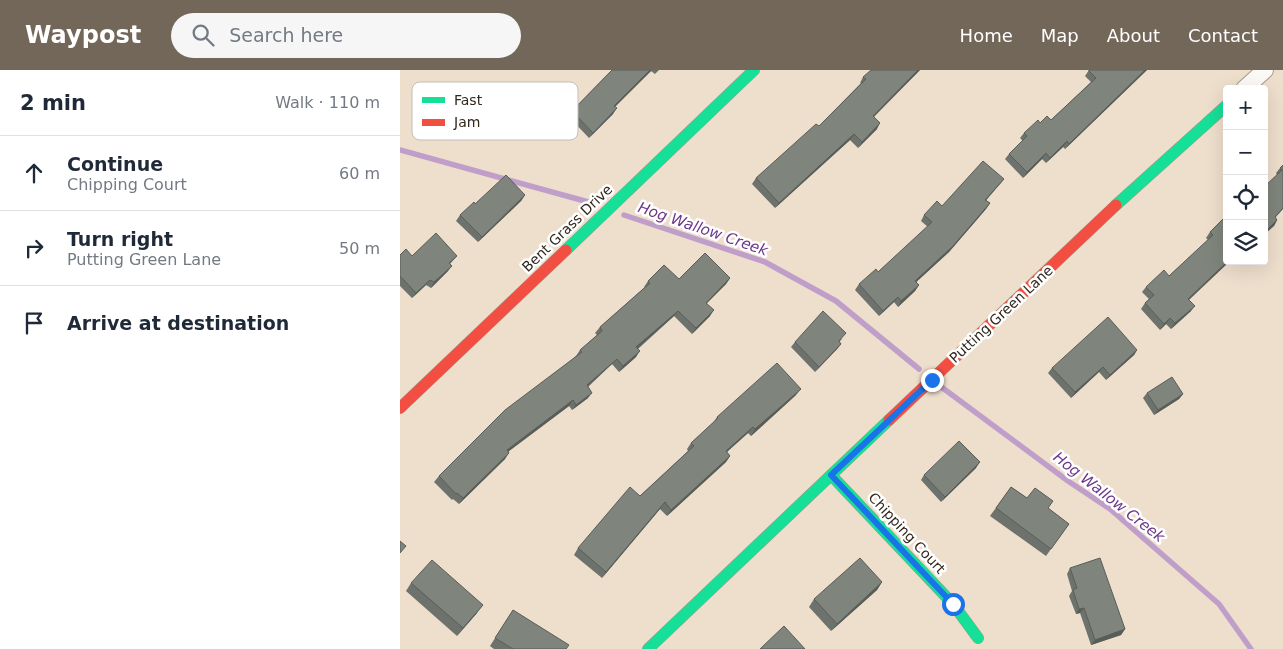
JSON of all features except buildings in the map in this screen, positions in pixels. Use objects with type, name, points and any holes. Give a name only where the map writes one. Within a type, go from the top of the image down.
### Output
[{"type":"street","name":"Bent Grass Drive","points":[[400,408],[754,70]]},
{"type":"street","points":[[1248,85],[1265,70]]},
{"type":"street","name":"Putting Green Lane","points":[[648,649],[1103,217],[1223,109]]},
{"type":"street","name":"Chipping Court","points":[[831,475],[953,604],[978,638]]},
{"type":"waterway","name":"Hog Wallow Creek","points":[[400,150],[592,203]]},
{"type":"waterway","name":"Hog Wallow Creek","points":[[624,215],[765,262],[836,301],[919,369]]},
{"type":"waterway","name":"Hog Wallow Creek","points":[[936,383],[1068,481],[1110,509],[1219,604],[1251,649]]},
{"type":"traffic: fast","points":[[566,250],[754,70]]},
{"type":"traffic: fast","points":[[1116,205],[1223,109]]},
{"type":"traffic: fast","points":[[648,649],[889,420]]},
{"type":"traffic: fast","points":[[831,475],[953,604],[978,638]]},
{"type":"traffic: jam","points":[[889,420],[1116,205]]},
{"type":"traffic: jam","points":[[400,408],[566,250]]},
{"type":"route","points":[[932,380],[831,475],[953,604]]}]
